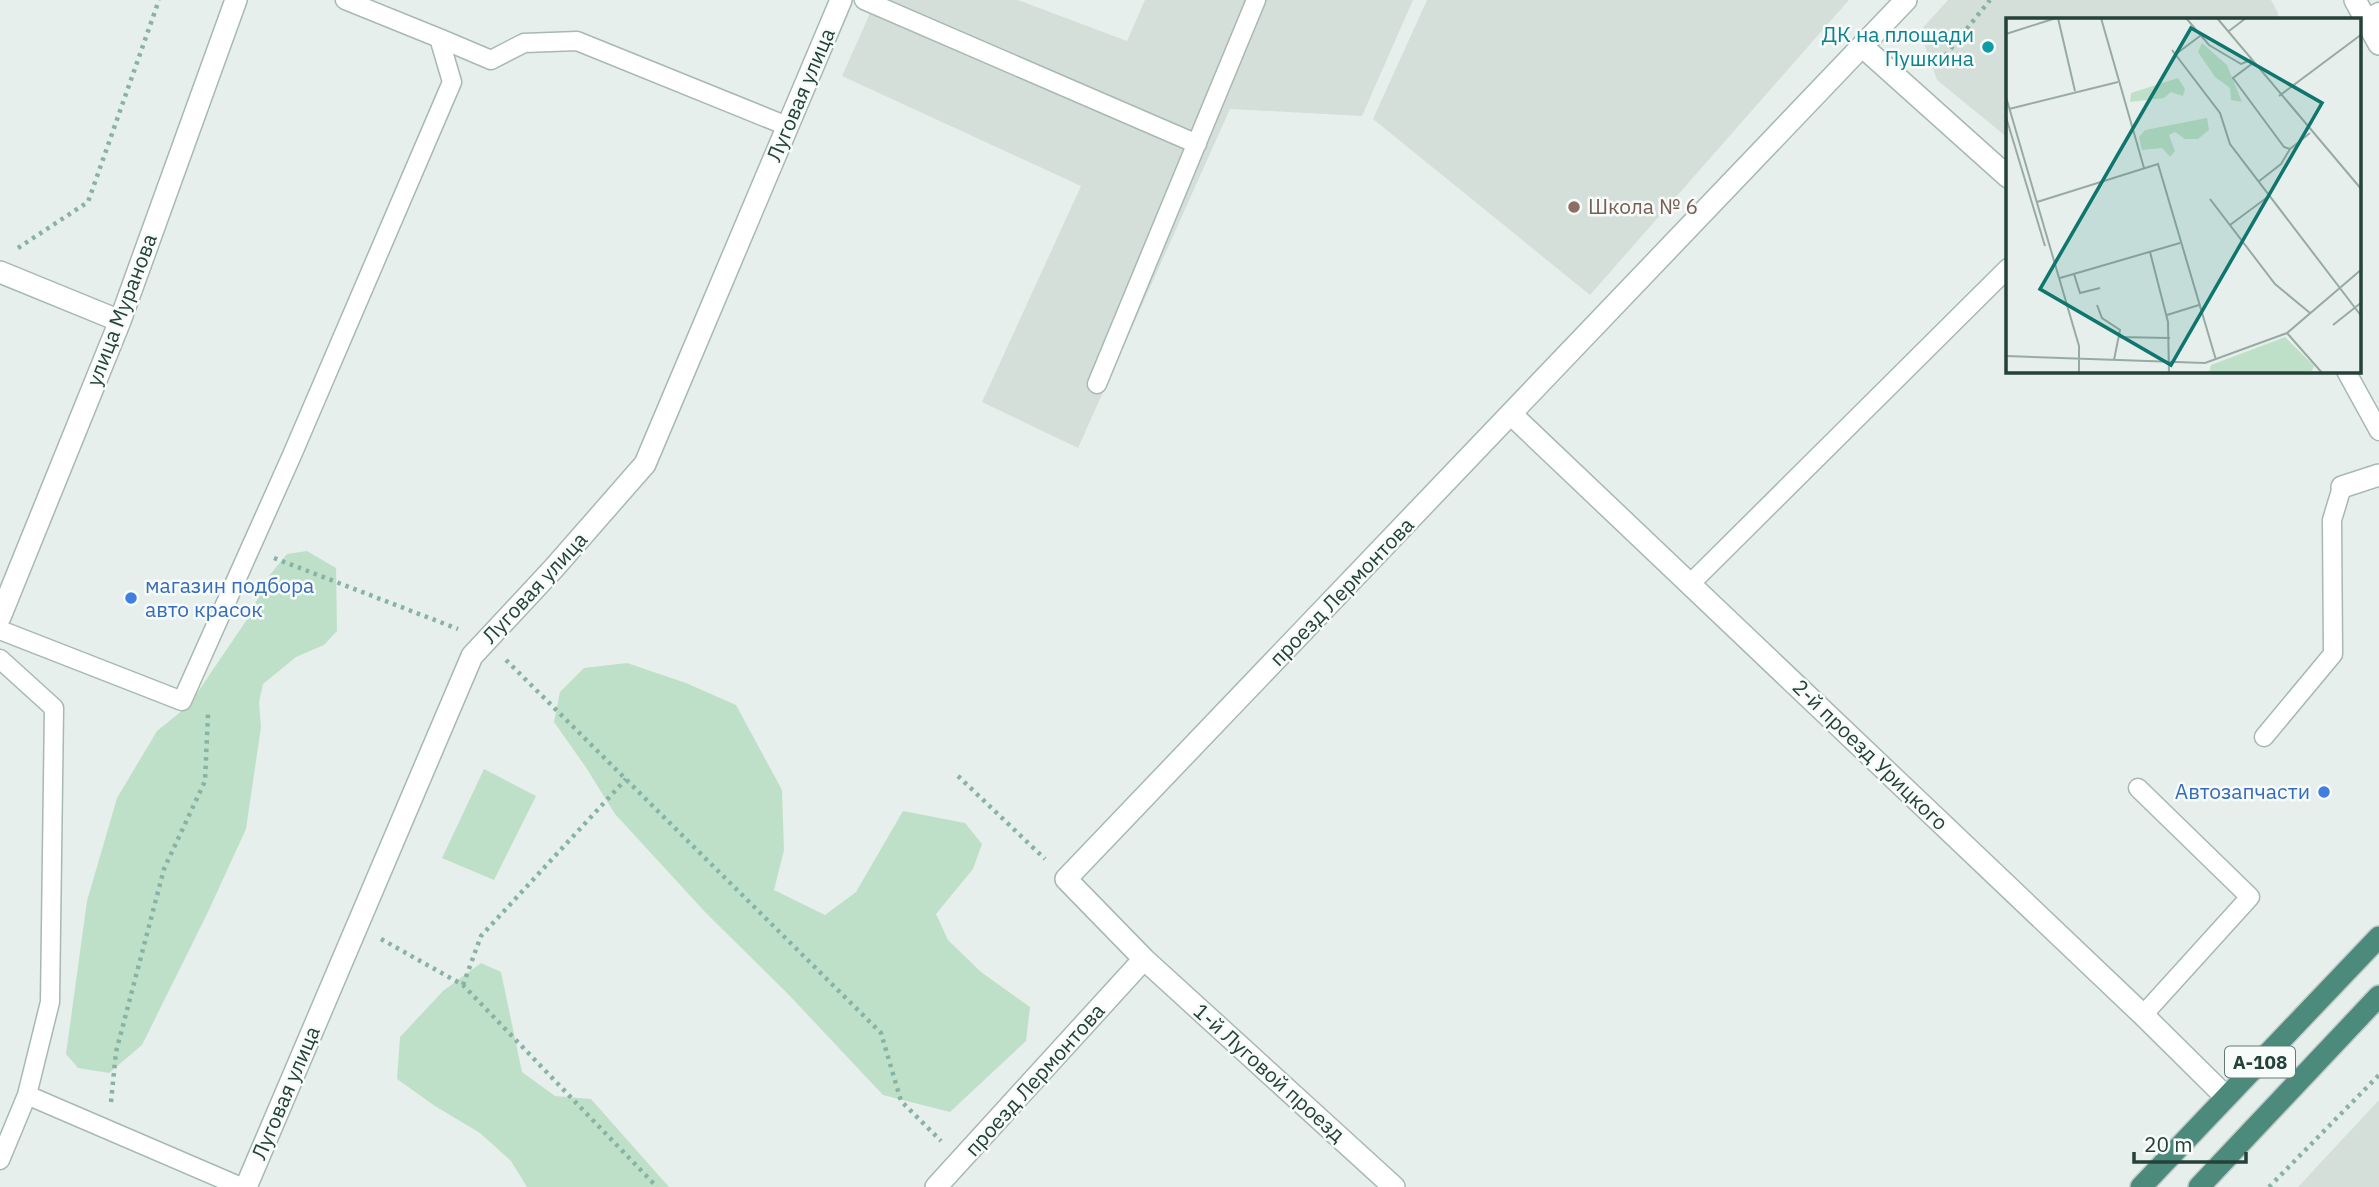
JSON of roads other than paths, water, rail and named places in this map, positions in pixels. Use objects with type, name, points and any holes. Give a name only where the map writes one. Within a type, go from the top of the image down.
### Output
[{"type":"highway","name":"А-108","points":[[2141,1187],[2379,937]]},
{"type":"highway","name":"А-108","points":[[2199,1187],[2379,996]]},
{"type":"street","name":"улица Муранова","points":[[0,617],[120,321],[236,0]]},
{"type":"street","name":"Луговая улица","points":[[244,1187],[472,656],[645,464],[841,0]]},
{"type":"street","name":"проезд Лермонтова","points":[[936,1187],[1144,959],[1066,879],[1906,0]]},
{"type":"street","points":[[2365,13],[2379,44]]},
{"type":"street","points":[[1863,47],[2006,175]]},
{"type":"street","points":[[0,272],[120,321]]},
{"type":"street","name":"2-й проезд Урицкого","points":[[1512,415],[2226,1097]]},
{"type":"street","points":[[2342,487],[2379,475]]},
{"type":"street","name":"1-й Луговой проезд","points":[[1144,959],[1394,1187]]},
{"type":"lane","points":[[345,0],[491,60],[524,43],[577,41],[787,126]]},
{"type":"lane","points":[[864,0],[1197,144]]},
{"type":"lane","points":[[1097,384],[1256,0]]},
{"type":"lane","points":[[0,630],[182,701],[452,82],[439,38]]},
{"type":"lane","points":[[1690,584],[2006,270]]},
{"type":"lane","points":[[2347,373],[2379,430]]},
{"type":"lane","points":[[2264,737],[2333,654],[2332,520],[2342,487]]},
{"type":"lane","points":[[0,659],[54,708],[50,1002],[27,1095],[0,1160]]},
{"type":"lane","points":[[2138,788],[2250,897],[2143,1016]]},
{"type":"lane","points":[[27,1095],[244,1187]]},
{"type":"place","name":"ДК на площади Пушкина","points":[[1988,47]]},
{"type":"place","name":"Школа № 6","points":[[1574,207]]},
{"type":"place","name":"магазин подбора авто красок","points":[[131,598]]},
{"type":"place","name":"Автозапчасти","points":[[2324,792]]}]
